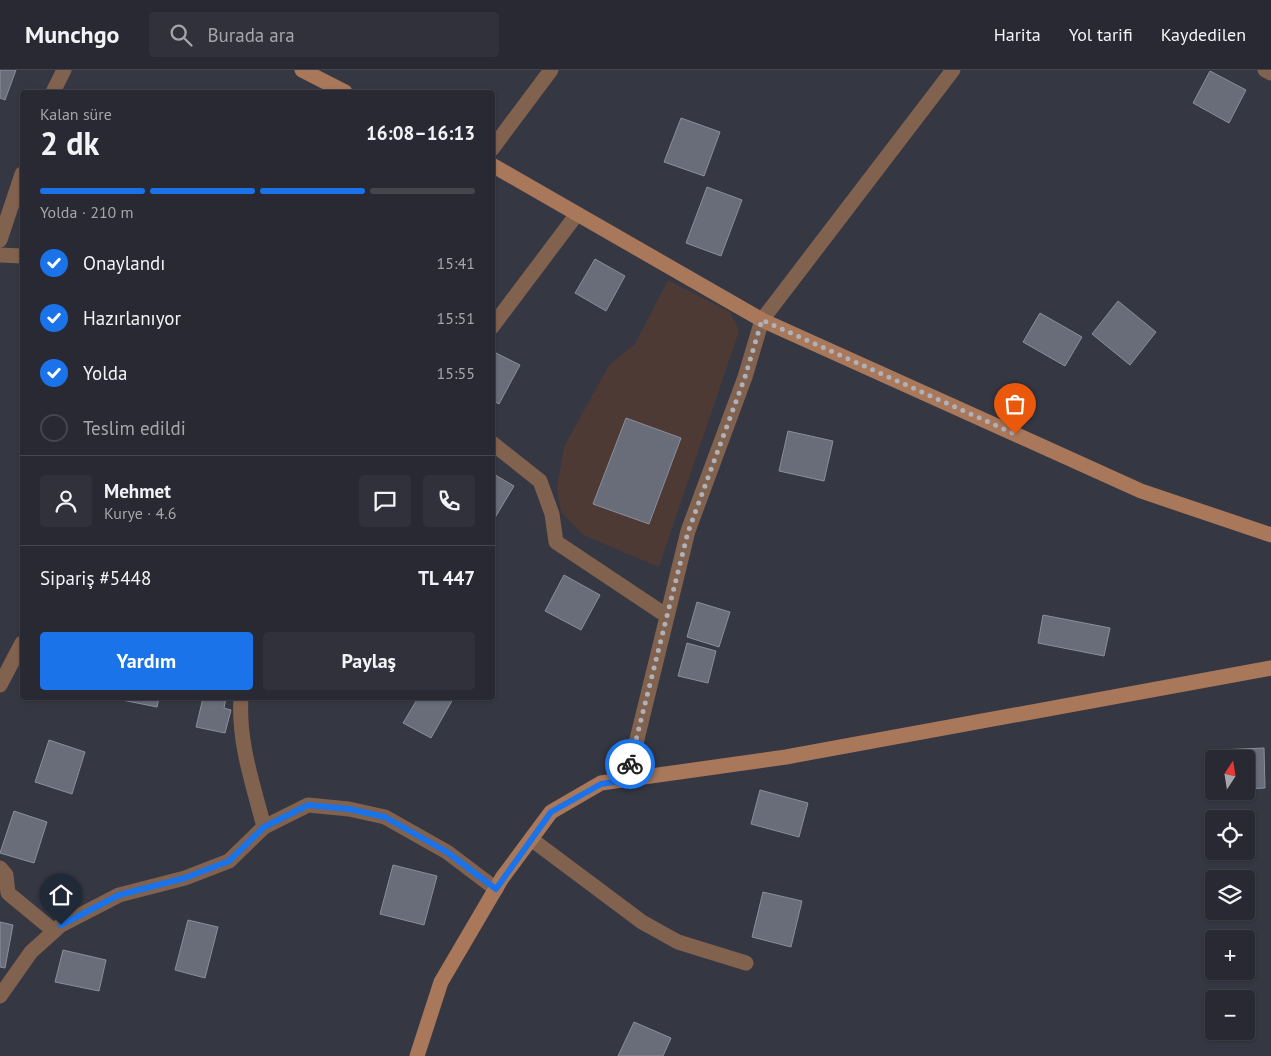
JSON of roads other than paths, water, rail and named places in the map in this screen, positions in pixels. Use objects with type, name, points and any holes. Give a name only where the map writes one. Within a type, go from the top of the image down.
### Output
[{"type":"street","points":[[55,90],[64,70]]},
{"type":"street","points":[[302,70],[341,90]]},
{"type":"street","points":[[495,145],[551,70]]},
{"type":"street","points":[[626,780],[688,532],[745,377],[762,320],[953,70]]},
{"type":"street","points":[[1265,70],[1271,73]]},
{"type":"street","points":[[495,167],[762,320],[1141,491],[1271,535]]},
{"type":"street","points":[[0,240],[20,180]]},
{"type":"street","points":[[495,323],[577,214]]},
{"type":"street","points":[[0,255],[20,256]]},
{"type":"street","points":[[495,445],[540,481],[552,514],[556,542],[667,616]]},
{"type":"street","points":[[0,685],[20,647]]},
{"type":"street","points":[[417,1056],[441,982],[496,889],[551,812],[601,784],[786,757],[1271,668]]},
{"type":"street","points":[[241,700],[239,718],[243,748],[264,827]]},
{"type":"street","points":[[0,996],[31,952],[61,925],[119,895],[185,878],[229,861],[264,827],[308,805],[349,809],[385,817],[447,852],[496,889]]},
{"type":"street","points":[[531,839],[642,922],[678,942],[746,963]]},
{"type":"street","points":[[0,868],[6,874],[8,893],[54,931]]}]
